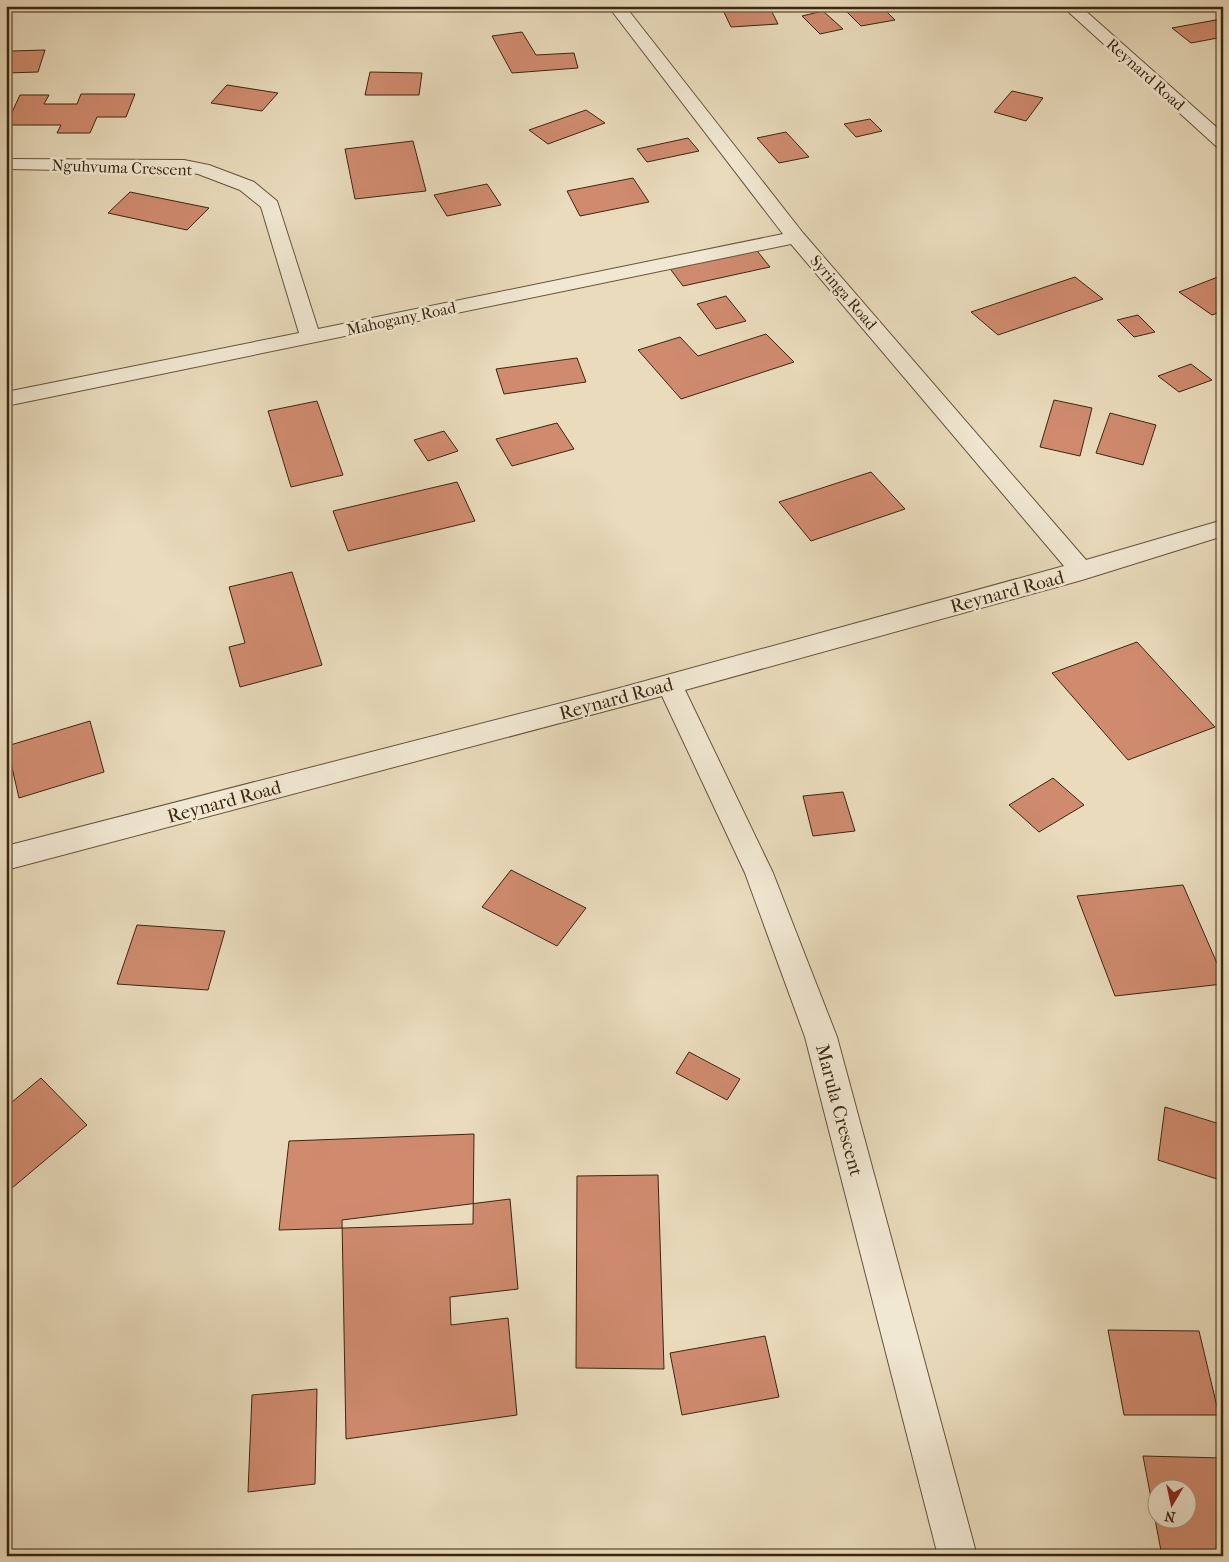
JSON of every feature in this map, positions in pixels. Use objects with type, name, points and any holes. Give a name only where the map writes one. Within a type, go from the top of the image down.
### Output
[{"type":"street","name":"Syringa Road","points":[[616,6],[796,237],[1082,571]]},
{"type":"street","name":"Reynard Road","points":[[1070,6],[1223,143]]},
{"type":"street","name":"Nguhvuma Crescent","points":[[6,164],[184,166],[202,169],[247,186],[270,205],[310,336]]},
{"type":"street","name":"Mahogany Road","points":[[6,398],[796,237]]},
{"type":"street","name":"Reynard Road","points":[[6,858],[669,684],[1082,571],[1223,528]]},
{"type":"street","name":"Marula Crescent","points":[[669,684],[759,873],[821,1037],[958,1556]]},
{"type":"building","points":[[721,6],[769,6],[778,24],[731,27]]},
{"type":"building","points":[[841,6],[881,6],[895,20],[861,26]]},
{"type":"building","points":[[823,11],[843,29],[820,34],[802,16]]},
{"type":"building","points":[[1223,20],[1223,37],[1191,43],[1172,28]]},
{"type":"building","points":[[522,32],[536,55],[574,53],[578,68],[512,73],[492,36]]},
{"type":"building","points":[[45,50],[38,72],[6,73],[6,67],[12,51]]},
{"type":"building","points":[[370,72],[422,73],[419,95],[365,95]]},
{"type":"building","points":[[227,85],[278,93],[262,111],[211,103]]},
{"type":"building","points":[[1012,91],[1043,98],[1026,121],[994,112]]},
{"type":"building","points":[[81,94],[135,94],[126,117],[97,117],[90,133],[57,133],[61,125],[6,125],[20,95],[49,95],[44,104],[77,104]]},
{"type":"building","points":[[586,110],[605,123],[548,144],[529,130]]},
{"type":"building","points":[[870,119],[882,131],[856,137],[844,124]]},
{"type":"building","points":[[786,132],[809,157],[779,163],[757,138]]},
{"type":"building","points":[[688,138],[699,151],[647,162],[637,149]]},
{"type":"building","points":[[413,141],[426,191],[355,199],[345,149]]},
{"type":"building","points":[[633,178],[649,202],[580,216],[567,191]]},
{"type":"building","points":[[487,184],[501,205],[447,216],[434,195]]},
{"type":"building","points":[[130,192],[209,208],[187,230],[108,213]]},
{"type":"building","points":[[754,247],[770,267],[683,286],[668,266]]},
{"type":"building","points":[[1223,275],[1223,311],[1212,315],[1179,292]]},
{"type":"building","points":[[1075,277],[1103,299],[998,335],[971,312]]},
{"type":"building","points":[[726,296],[746,321],[716,329],[697,304]]},
{"type":"building","points":[[1138,315],[1155,332],[1134,337],[1117,320]]},
{"type":"building","points":[[766,334],[794,362],[681,399],[638,350],[680,337],[698,356]]},
{"type":"building","points":[[577,358],[586,382],[504,394],[496,369]]},
{"type":"building","points":[[1191,364],[1212,380],[1179,392],[1158,376]]},
{"type":"building","points":[[1054,400],[1092,408],[1080,456],[1040,447]]},
{"type":"building","points":[[317,401],[343,475],[291,487],[268,411]]},
{"type":"building","points":[[1110,413],[1156,425],[1143,465],[1096,453]]},
{"type":"building","points":[[557,423],[574,449],[512,466],[496,439]]},
{"type":"building","points":[[444,431],[458,451],[428,461],[414,440]]},
{"type":"building","points":[[871,472],[905,509],[811,541],[779,502]]},
{"type":"building","points":[[457,482],[475,521],[348,551],[333,511]]},
{"type":"building","points":[[292,572],[322,665],[240,687],[229,647],[245,643],[229,587]]},
{"type":"building","points":[[1137,642],[1215,727],[1128,760],[1052,673]]},
{"type":"building","points":[[90,721],[104,772],[19,798],[7,746]]},
{"type":"building","points":[[1053,778],[1084,805],[1039,832],[1009,805]]},
{"type":"building","points":[[843,792],[855,831],[813,836],[803,796]]},
{"type":"building","points":[[511,870],[586,908],[557,946],[482,907]]},
{"type":"building","points":[[1183,885],[1223,977],[1223,984],[1115,996],[1077,896]]},
{"type":"building","points":[[137,925],[225,931],[208,990],[117,984]]},
{"type":"building","points":[[689,1052],[740,1079],[727,1100],[676,1073]]},
{"type":"building","points":[[41,1078],[87,1125],[6,1193],[6,1107]]},
{"type":"building","points":[[1165,1107],[1223,1125],[1223,1181],[1158,1160]]},
{"type":"building","points":[[474,1134],[473,1224],[279,1230],[289,1141]]},
{"type":"building","points":[[658,1175],[664,1369],[576,1368],[577,1176]]},
{"type":"building","points":[[510,1199],[518,1289],[450,1297],[451,1325],[508,1318],[517,1415],[346,1439],[342,1220]]},
{"type":"building","points":[[1108,1330],[1199,1331],[1219,1415],[1124,1415]]},
{"type":"building","points":[[765,1336],[779,1397],[682,1415],[670,1353]]},
{"type":"building","points":[[317,1389],[315,1484],[248,1492],[252,1395]]},
{"type":"building","points":[[1143,1456],[1223,1458],[1223,1556],[1162,1556],[1157,1530],[1196,1530],[1196,1480],[1148,1480]]}]
